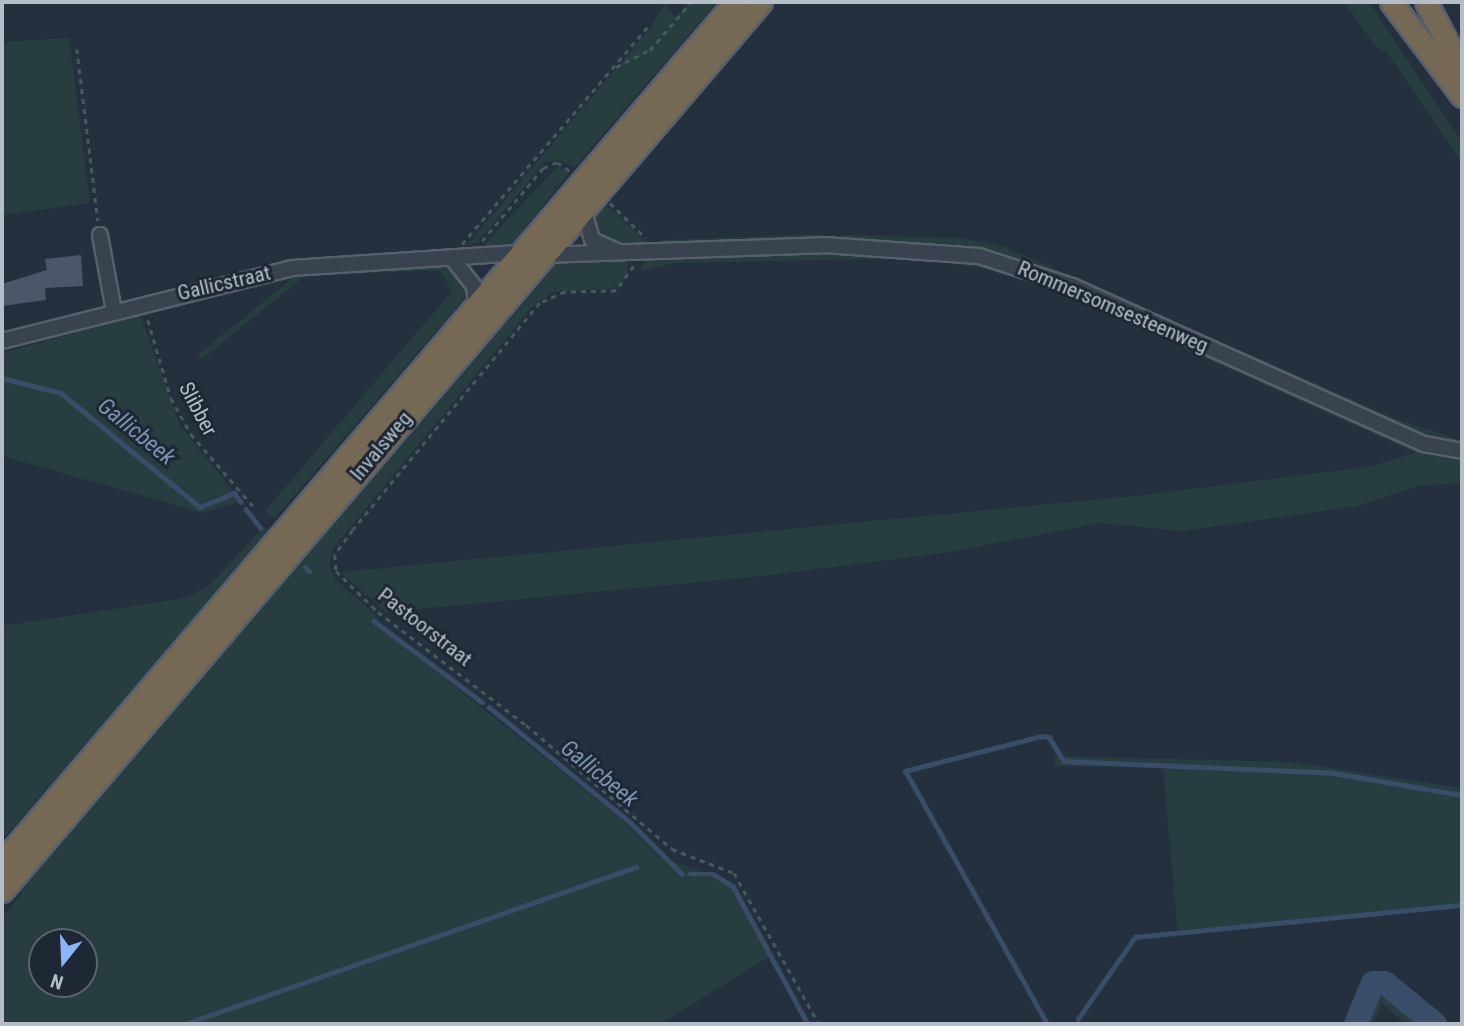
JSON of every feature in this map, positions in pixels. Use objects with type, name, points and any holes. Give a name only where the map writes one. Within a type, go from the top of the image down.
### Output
[{"type":"highway","name":"Invalsweg","points":[[2,862],[518,253],[735,2]]},
{"type":"highway","name":"Invalsweg","points":[[2,891],[761,2]]},
{"type":"highway","points":[[1391,2],[1462,96]]},
{"type":"highway","points":[[1426,2],[1462,69]]},
{"type":"street","points":[[583,208],[592,240],[620,253]]},
{"type":"street","points":[[100,235],[114,311]]},
{"type":"street","name":"Rommersomsesteenweg","points":[[543,255],[824,246],[947,251],[1001,261],[1424,444],[1462,452]]},
{"type":"street","name":"Gallicstraat","points":[[2,341],[292,268],[518,253]]},
{"type":"street","points":[[452,258],[474,286],[475,304]]},
{"type":"path","points":[[613,68],[650,50],[691,2]]},
{"type":"path","points":[[452,258],[650,24]]},
{"type":"path","points":[[77,49],[100,235]]},
{"type":"path","points":[[607,201],[660,253]]},
{"type":"path","name":"Pastoorstraat","points":[[637,253],[632,278],[616,291],[565,292],[540,303],[353,530],[335,555],[336,571],[378,612],[526,725],[671,849],[733,873],[819,1024]]},
{"type":"path","name":"Slibber","points":[[145,310],[177,410],[203,453],[253,506]]},
{"type":"green space","points":[[665,2],[675,18],[689,2],[717,2],[574,168],[560,160],[545,162],[477,243],[466,246],[651,27]]},
{"type":"green space","points":[[1344,2],[1369,2],[1462,142],[1462,163],[1387,52],[1376,47]]},
{"type":"green space","points":[[69,38],[90,203],[2,215],[2,42]]},
{"type":"green space","points":[[558,166],[569,173],[510,247],[477,252]]},
{"type":"green space","points":[[604,203],[651,246],[623,247],[599,239],[591,216]]},
{"type":"green space","points":[[823,234],[823,241],[661,245],[663,240]]},
{"type":"green space","points":[[840,235],[958,238],[1003,246],[1394,418],[1462,441],[1462,447],[1423,437],[1019,260],[961,247],[841,241]]},
{"type":"green space","points":[[886,252],[958,258],[1032,275],[1462,457],[1462,483],[1418,486],[1357,506],[1182,531],[1099,523],[950,552],[763,576],[386,612],[340,572],[1144,495],[1368,467],[1416,453],[1068,296],[991,270],[918,258],[676,263],[639,271],[648,258]]},
{"type":"green space","points":[[560,260],[627,260],[628,276],[614,288],[553,292],[531,308],[334,547],[329,564],[335,579],[380,619],[376,624],[618,816],[658,856],[730,882],[770,956],[660,1024],[2,1024],[2,917],[23,893],[19,889]]},
{"type":"green space","points":[[453,266],[468,289],[465,298],[274,519],[265,511],[452,291],[440,270],[328,275],[332,268]]},
{"type":"green space","points":[[299,273],[303,278],[202,359],[198,355]]},
{"type":"green space","points":[[140,315],[181,427],[241,501],[203,513],[2,456],[2,353]]},
{"type":"green space","points":[[264,527],[268,530],[137,685],[6,836],[2,833],[2,626],[186,598],[208,586]]},
{"type":"green space","points":[[1054,756],[1291,762],[1462,788],[1462,907],[1178,935],[1163,768],[1056,766]]},
{"type":"green space","points":[[1381,994],[1399,1003],[1421,1024],[1407,1024],[1382,1004],[1373,1024],[1365,1024],[1374,996]]},
{"type":"building","points":[[81,255],[83,286],[45,288],[46,300],[2,306],[2,284],[47,270],[45,259]]},
{"type":"waterway","name":"Gallicbeek","points":[[2,378],[61,393],[200,507],[234,493],[241,502]]},
{"type":"waterway","name":"Gallicbeek","points":[[246,509],[261,528]]},
{"type":"waterway","name":"Gallicbeek","points":[[305,567],[309,571]]},
{"type":"waterway","name":"Gallicbeek","points":[[374,621],[482,702]]},
{"type":"waterway","name":"Gallicbeek","points":[[489,707],[631,823],[682,874]]},
{"type":"waterway","points":[[1047,1024],[905,771],[1041,736],[1049,737],[1064,761],[1334,773],[1462,795]]},
{"type":"waterway","points":[[185,1024],[636,867]]},
{"type":"waterway","name":"Gallicbeek","points":[[690,874],[713,874],[733,886],[808,1024]]},
{"type":"waterway","points":[[1078,1019],[1135,937],[1462,905]]},
{"type":"waterway","points":[[1356,1024],[1373,983],[1385,983],[1435,1024]]}]
